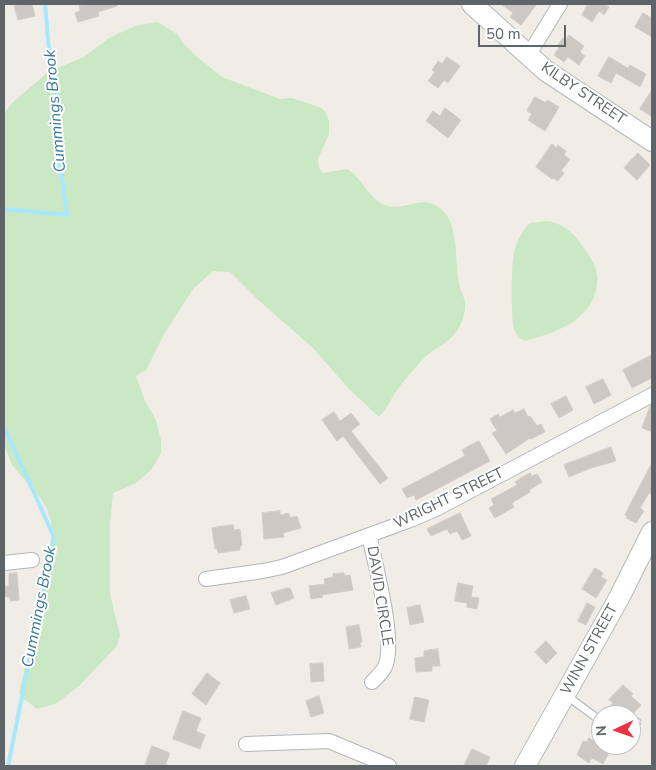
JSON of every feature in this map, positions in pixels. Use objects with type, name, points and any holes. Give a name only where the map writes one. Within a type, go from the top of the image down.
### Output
[{"type":"main road","name":"KILBY STREET","points":[[472,4],[528,56],[562,82],[652,141]]},
{"type":"main road","name":"WINN STREET","points":[[525,766],[621,594],[652,532]]},
{"type":"street","points":[[528,56],[560,4]]},
{"type":"street","name":"WRIGHT STREET","points":[[206,579],[263,572],[282,567],[436,509],[652,395]]},
{"type":"street","name":"DAVID CIRCLE","points":[[369,535],[385,616],[388,647],[388,656],[384,668],[372,682]]},
{"type":"street","points":[[4,563],[32,560]]},
{"type":"street","points":[[246,744],[329,742],[389,766]]},
{"type":"lane","points":[[565,694],[591,714]]},
{"type":"green space","points":[[158,22],[177,34],[195,55],[222,77],[280,99],[292,98],[322,108],[329,121],[329,134],[318,159],[319,168],[323,173],[347,169],[353,173],[376,199],[388,206],[395,207],[422,202],[436,206],[443,211],[452,226],[454,235],[459,284],[465,302],[464,313],[457,331],[445,343],[422,360],[400,386],[379,417],[349,389],[313,348],[257,299],[230,272],[213,271],[193,289],[164,334],[146,370],[136,376],[145,401],[156,420],[161,440],[161,453],[151,470],[136,483],[113,493],[110,525],[110,594],[120,635],[117,646],[79,686],[57,703],[37,709],[24,699],[19,692],[39,613],[51,540],[51,522],[42,500],[12,465],[4,445],[4,114],[12,103],[48,72],[84,57],[109,38],[135,26]]},
{"type":"green space","points":[[547,221],[563,226],[580,242],[595,268],[596,288],[592,301],[578,318],[546,335],[524,341],[516,333],[513,323],[512,279],[514,253],[519,238],[530,223]]},
{"type":"building","points":[[32,4],[35,16],[18,20],[14,6]]},
{"type":"building","points":[[87,4],[117,4],[117,6],[98,12],[99,16],[78,22],[75,13],[80,11],[79,6]]},
{"type":"building","points":[[501,4],[537,4],[521,25],[510,17],[513,13]]},
{"type":"building","points":[[588,4],[604,4],[609,7],[604,15],[599,11],[592,22],[582,15]]},
{"type":"building","points":[[643,13],[652,18],[652,37],[635,27]]},
{"type":"building","points":[[569,35],[584,46],[580,52],[585,56],[579,65],[568,57],[564,62],[554,55],[559,48],[557,46],[563,38],[566,40]]},
{"type":"building","points":[[447,57],[460,66],[448,83],[444,80],[438,88],[428,81],[435,72],[432,70],[438,61],[442,64]]},
{"type":"building","points":[[609,57],[628,68],[630,65],[646,74],[640,87],[616,73],[611,83],[598,76]]},
{"type":"building","points":[[652,90],[652,117],[640,109]]},
{"type":"building","points":[[535,97],[546,103],[547,100],[559,107],[545,131],[528,120],[532,114],[527,111]]},
{"type":"building","points":[[445,108],[461,120],[448,138],[426,121],[433,111],[440,116]]},
{"type":"building","points":[[552,144],[557,148],[558,145],[566,151],[564,155],[570,159],[561,171],[564,173],[558,181],[552,179],[536,167]]},
{"type":"building","points":[[638,153],[650,165],[637,180],[624,168]]},
{"type":"building","points":[[652,355],[652,378],[632,388],[623,370]]},
{"type":"building","points":[[603,379],[611,395],[594,404],[586,387]]},
{"type":"building","points":[[566,396],[573,410],[559,418],[551,404]]},
{"type":"building","points":[[652,405],[652,432],[642,428]]},
{"type":"building","points":[[524,409],[528,417],[530,416],[537,426],[541,424],[545,432],[530,438],[506,454],[492,433],[497,431],[490,419],[498,414],[500,417],[513,410],[515,413]]},
{"type":"building","points":[[334,412],[340,421],[351,413],[360,424],[351,431],[388,478],[380,484],[343,436],[337,441],[322,420]]},
{"type":"building","points":[[479,441],[490,461],[416,500],[414,495],[407,498],[402,489],[465,456],[462,450]]},
{"type":"building","points":[[611,447],[616,461],[569,477],[564,465]]},
{"type":"building","points":[[652,463],[652,494],[649,493],[640,508],[644,511],[636,523],[626,518],[627,516],[625,515]]},
{"type":"building","points":[[530,473],[532,476],[537,474],[542,482],[512,503],[514,507],[495,518],[489,508],[494,505],[491,499],[517,485],[515,482]]},
{"type":"building","points":[[280,511],[280,515],[289,513],[290,518],[297,516],[301,528],[283,533],[284,537],[264,539],[262,513]]},
{"type":"building","points":[[460,513],[471,536],[462,540],[457,531],[450,534],[447,529],[431,536],[427,529]]},
{"type":"building","points":[[233,525],[234,530],[240,529],[242,546],[240,546],[240,550],[218,553],[217,548],[215,549],[212,528]]},
{"type":"building","points":[[595,568],[603,573],[601,577],[607,580],[596,598],[582,589]]},
{"type":"building","points":[[17,573],[19,600],[10,601],[10,597],[4,597],[4,586],[9,586],[9,574]]},
{"type":"building","points":[[344,573],[345,576],[350,575],[353,590],[322,595],[323,597],[311,599],[309,586],[325,584],[324,579],[333,577],[333,574]]},
{"type":"building","points":[[458,583],[473,586],[471,597],[479,598],[477,609],[467,607],[467,603],[455,601]]},
{"type":"building","points":[[290,588],[294,598],[276,605],[271,593]]},
{"type":"building","points":[[246,596],[250,609],[234,613],[230,600]]},
{"type":"building","points":[[587,603],[595,607],[586,625],[578,621]]},
{"type":"building","points":[[420,605],[424,622],[410,625],[407,608]]},
{"type":"building","points":[[359,625],[361,647],[349,649],[346,627]]},
{"type":"building","points":[[546,641],[557,653],[546,664],[535,652]]},
{"type":"building","points":[[438,649],[440,666],[432,666],[432,671],[416,672],[415,658],[424,657],[424,651]]},
{"type":"building","points":[[323,663],[324,681],[311,682],[310,664]]},
{"type":"building","points":[[207,673],[220,683],[206,705],[192,694]]},
{"type":"building","points":[[623,685],[641,705],[611,705],[613,703],[609,700]]},
{"type":"building","points":[[319,696],[324,713],[311,717],[306,701]]},
{"type":"building","points":[[415,697],[429,700],[424,722],[410,719]]},
{"type":"building","points":[[183,711],[201,718],[196,731],[205,735],[200,749],[173,739]]},
{"type":"building","points":[[589,738],[591,739],[591,755],[608,755],[603,764],[592,758],[589,763],[577,755],[583,741],[587,742]]},
{"type":"building","points":[[152,746],[170,753],[165,766],[145,766]]},
{"type":"building","points":[[472,749],[490,757],[486,766],[464,766]]},
{"type":"waterway","name":"Cummings Brook","points":[[4,209],[67,215],[56,144],[60,125],[59,107],[49,50],[45,4]]},
{"type":"waterway","name":"Cummings Brook","points":[[4,427],[54,537],[8,766]]}]
